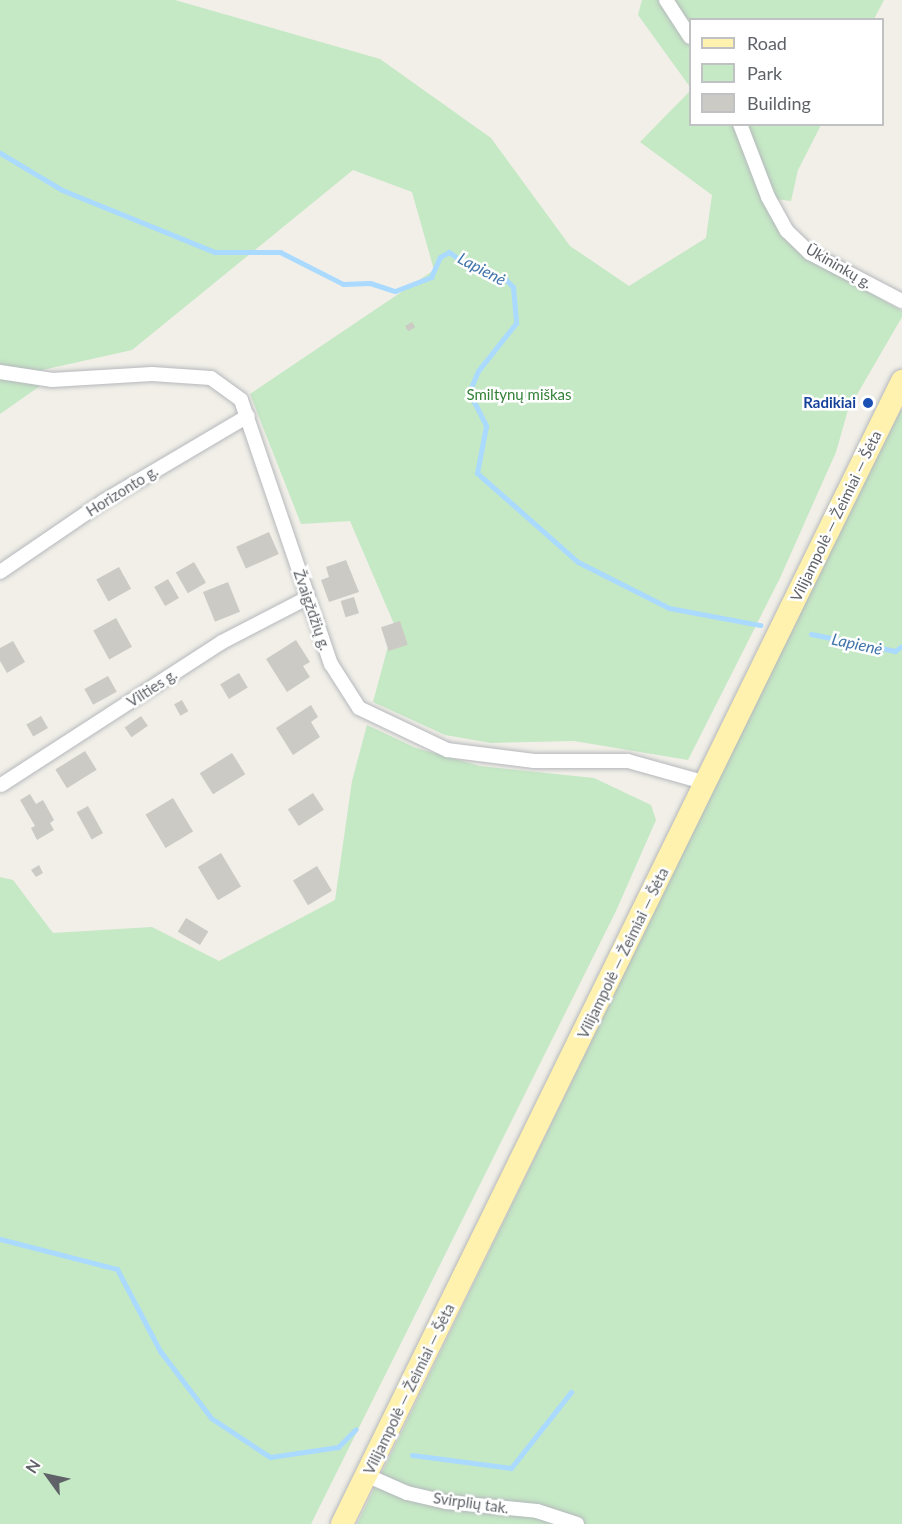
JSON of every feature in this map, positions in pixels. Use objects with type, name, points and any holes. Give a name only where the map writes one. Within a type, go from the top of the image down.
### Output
[{"type":"main road","name":"Vilijampolė — Žeimiai — Šėta","points":[[342,1524],[902,381]]},
{"type":"street","points":[[666,0],[689,35]]},
{"type":"street","name":"Ūkininkų g.","points":[[741,126],[768,197],[787,231],[810,253],[902,301]]},
{"type":"street","name":"Žvaigždžių g.","points":[[0,372],[52,380],[152,374],[211,378],[241,400],[331,664],[359,708],[447,750],[534,761],[628,761],[706,783]]},
{"type":"street","name":"Horizonto g.","points":[[0,573],[104,501],[248,416]]},
{"type":"street","name":"Vilties g.","points":[[1,785],[222,642],[307,598]]},
{"type":"street","name":"Svirplių tak.","points":[[366,1475],[407,1493],[446,1502],[537,1511],[577,1524]]},
{"type":"green space","name":"Smiltynų miškas","points":[[0,0],[175,0],[380,59],[491,138],[570,246],[629,286],[706,238],[712,195],[640,142],[689,92],[689,126],[820,126],[798,170],[791,201],[768,198],[777,228],[810,259],[902,311],[902,317],[848,410],[836,452],[780,578],[688,760],[574,741],[491,743],[445,735],[373,702],[394,624],[350,521],[301,524],[250,394],[434,270],[412,192],[353,170],[132,350],[29,373],[0,364]]},
{"type":"green space","points":[[642,0],[884,0],[875,18],[689,18],[689,86],[638,15]]},
{"type":"green space","points":[[0,376],[40,386],[0,414]]},
{"type":"green space","points":[[902,408],[902,1524],[357,1524],[821,568]]},
{"type":"green space","points":[[367,725],[416,748],[480,766],[594,778],[651,805],[656,820],[616,911],[311,1524],[0,1524],[0,877],[13,880],[53,933],[152,927],[219,961],[335,900],[352,781]]},
{"type":"building","points":[[412,322],[415,327],[408,331],[405,326]]},
{"type":"building","points":[[269,532],[279,554],[246,569],[236,547]]},
{"type":"building","points":[[346,560],[359,592],[329,602],[321,580],[329,577],[326,567]]},
{"type":"building","points":[[194,562],[206,583],[188,593],[176,572]]},
{"type":"building","points":[[119,567],[131,589],[108,601],[96,580]]},
{"type":"building","points":[[168,579],[179,598],[165,606],[154,587]]},
{"type":"building","points":[[228,582],[240,612],[215,622],[203,592]]},
{"type":"building","points":[[354,597],[359,613],[346,617],[341,601]]},
{"type":"building","points":[[116,618],[132,647],[109,659],[93,631]]},
{"type":"building","points":[[400,621],[408,645],[389,651],[381,627]]},
{"type":"building","points":[[296,640],[310,662],[303,666],[310,677],[287,692],[266,659]]},
{"type":"building","points":[[13,641],[25,662],[7,673],[0,661],[0,648]]},
{"type":"building","points":[[239,673],[248,688],[229,699],[220,684]]},
{"type":"building","points":[[108,676],[117,692],[93,705],[84,689]]},
{"type":"building","points":[[182,700],[188,711],[180,716],[174,704]]},
{"type":"building","points":[[311,705],[318,717],[311,722],[320,737],[293,755],[276,728]]},
{"type":"building","points":[[41,716],[48,728],[33,737],[26,724]]},
{"type":"building","points":[[141,716],[148,726],[131,737],[125,727]]},
{"type":"building","points":[[85,751],[97,770],[67,788],[55,770]]},
{"type":"building","points":[[232,753],[245,774],[213,794],[200,773]]},
{"type":"building","points":[[313,793],[324,810],[299,826],[288,809]]},
{"type":"building","points":[[30,794],[36,804],[43,800],[54,820],[50,823],[54,830],[37,840],[31,828],[35,826],[20,800]]},
{"type":"building","points":[[173,798],[193,831],[166,848],[146,814]]},
{"type":"building","points":[[88,806],[103,833],[92,839],[77,812]]},
{"type":"building","points":[[221,853],[241,886],[218,900],[198,867]]},
{"type":"building","points":[[39,865],[43,873],[36,877],[31,870]]},
{"type":"building","points":[[317,866],[332,891],[308,905],[293,880]]},
{"type":"building","points":[[186,918],[208,931],[200,945],[178,932]]},
{"type":"waterway","name":"Lapienė","points":[[0,153],[62,190],[215,252],[280,252],[343,284],[370,283],[395,291],[431,277],[440,257],[449,252],[463,262],[506,280],[513,287],[516,323],[478,371],[469,392],[486,426],[477,473],[578,562],[669,608],[760,625]]},
{"type":"waterway","name":"Lapienė","points":[[811,634],[895,651],[902,646]]},
{"type":"waterway","points":[[0,1239],[117,1269],[160,1351],[211,1418],[270,1457],[338,1447],[356,1429]]},
{"type":"waterway","points":[[412,1455],[511,1468],[571,1392]]},
{"type":"place","name":"Radikiai","points":[[868,403]]}]
